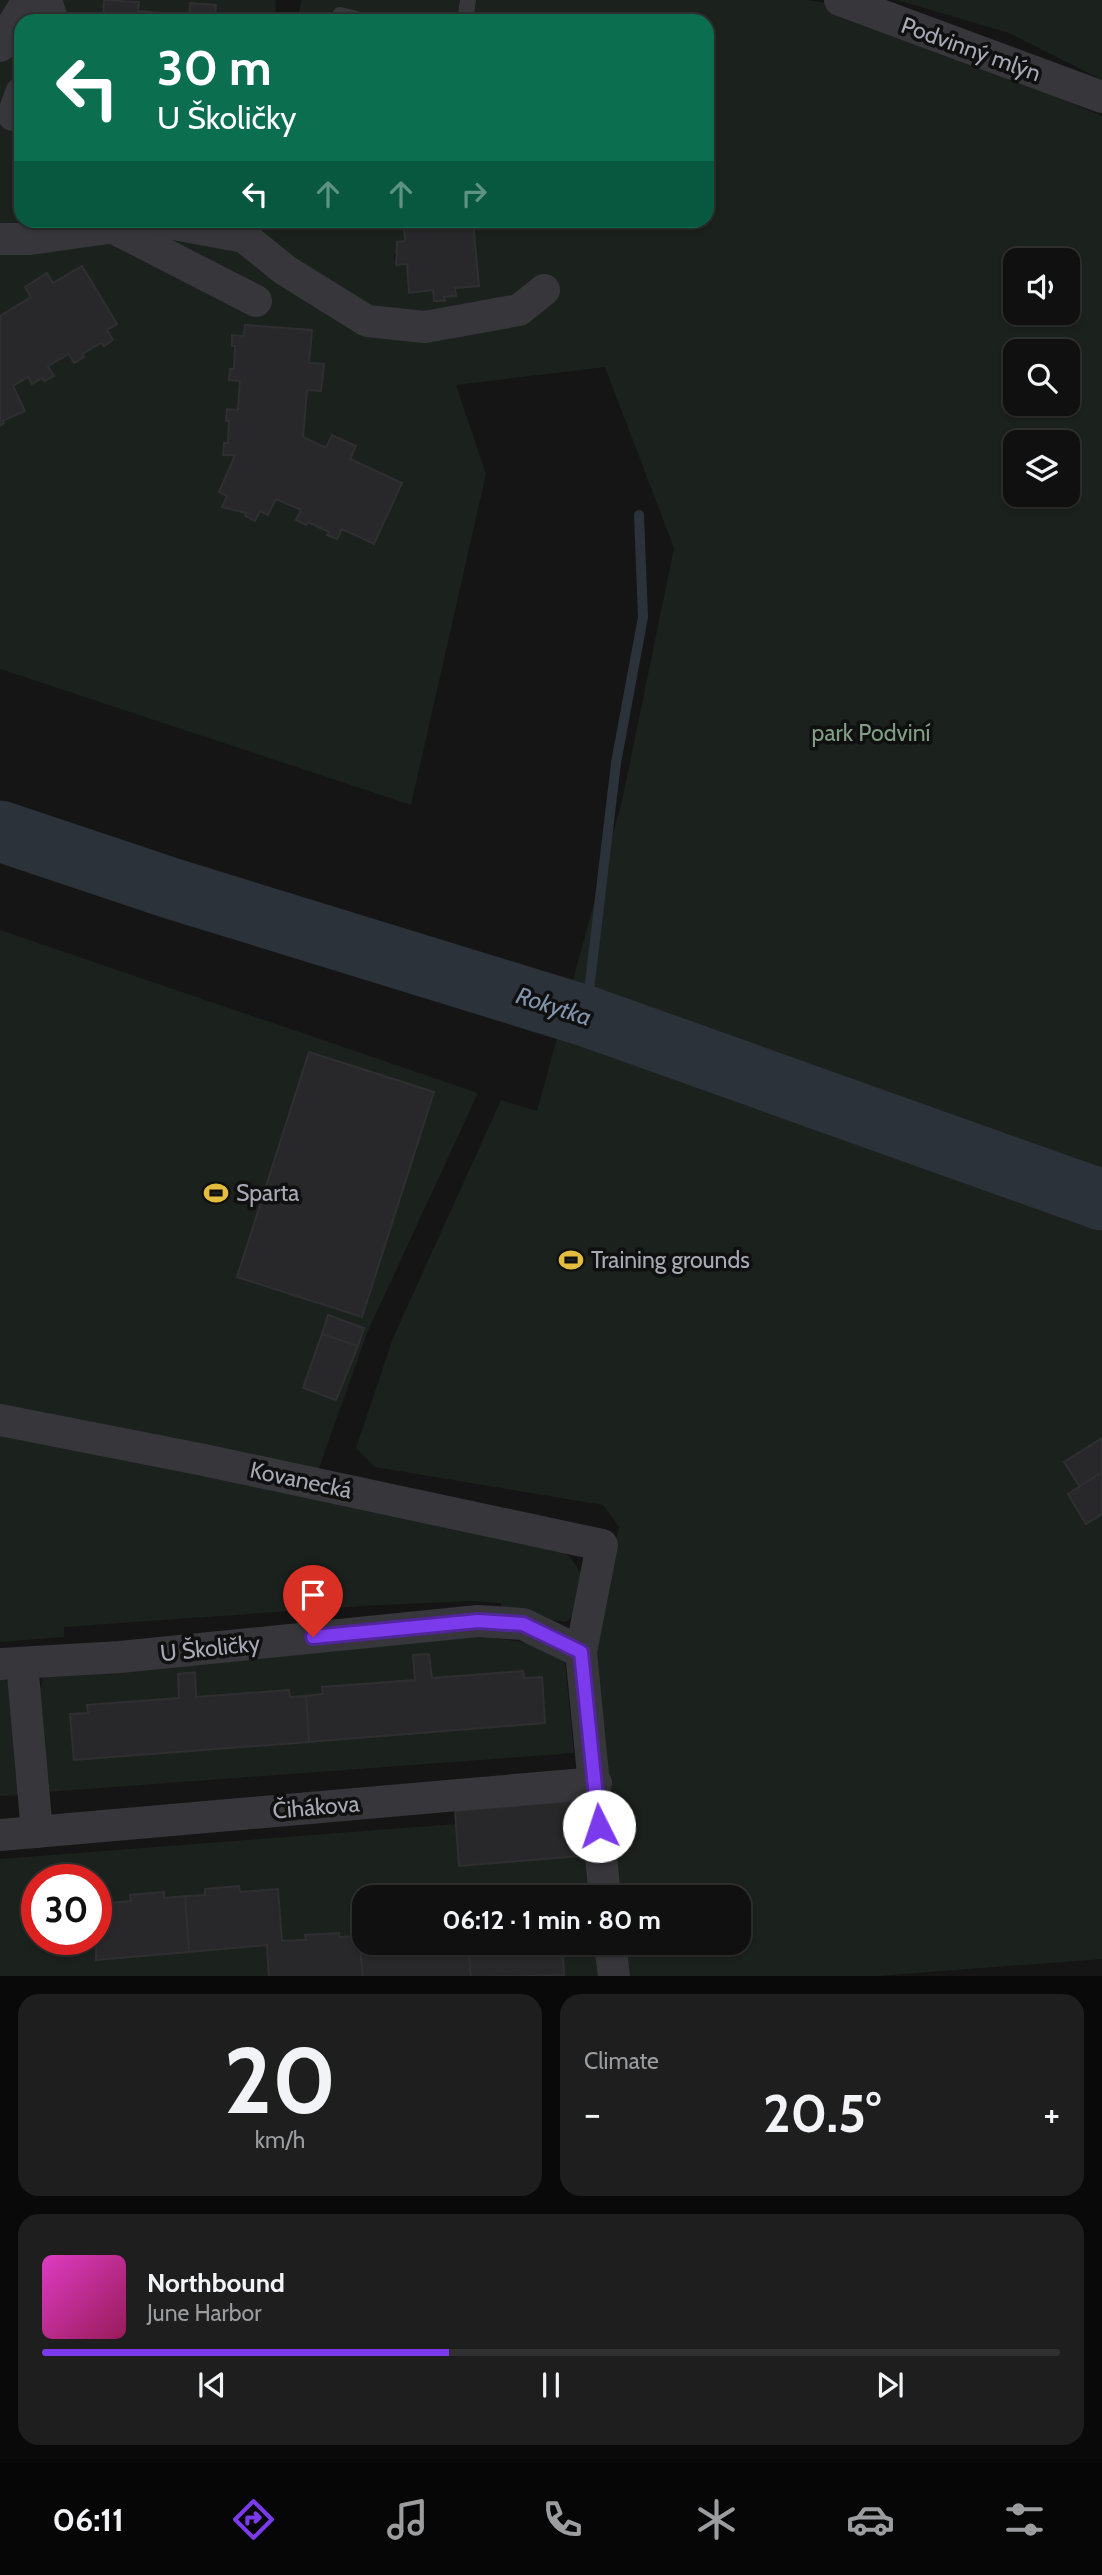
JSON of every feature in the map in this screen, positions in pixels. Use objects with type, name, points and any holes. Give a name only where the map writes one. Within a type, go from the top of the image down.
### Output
[{"type":"street","name":"Podvinný mlýn","points":[[841,0],[1102,97]]},
{"type":"street","points":[[0,46],[14,23]]},
{"type":"street","points":[[0,239],[30,240],[99,228]]},
{"type":"street","points":[[114,228],[256,301]]},
{"type":"street","points":[[196,228],[244,237],[285,270],[367,321],[425,327],[519,310],[544,290]]},
{"type":"street","name":"Kovanecká","points":[[0,1420],[204,1460],[602,1545],[581,1652]]},
{"type":"street","name":"U Školičky","points":[[11,1663],[120,1657],[478,1621],[523,1624],[581,1652]]},
{"type":"street","points":[[581,1652],[604,1885]]},
{"type":"street","points":[[11,1663],[37,1832]]},
{"type":"street","name":"Čihákova","points":[[0,1835],[596,1783]]},
{"type":"street","points":[[612,1955],[614,1976]]},
{"type":"green space","name":"park Podviní","points":[[0,0],[104,0],[103,14],[14,14],[14,228],[402,228],[404,237],[398,253],[394,254],[395,265],[407,264],[409,292],[433,290],[434,301],[455,296],[455,288],[479,286],[474,228],[714,228],[714,14],[298,14],[302,0],[808,0],[848,7],[1102,116],[1102,1472],[1068,1495],[1086,1524],[1102,1514],[1102,1959],[877,1976],[620,1976],[618,1955],[751,1955],[751,1885],[613,1885],[593,1641],[619,1527],[603,1505],[375,1467],[356,1448],[393,1338],[501,1100],[537,1111],[622,801],[674,548],[605,367],[456,385],[486,474],[411,805],[0,669],[0,426],[4,423],[2,421],[25,411],[13,386],[28,377],[32,384],[42,378],[45,381],[54,375],[48,366],[69,354],[75,363],[84,358],[82,354],[101,343],[104,346],[113,340],[107,330],[117,324],[53,283],[47,273],[25,287],[31,297],[0,316]],"holes":[[[246,325],[312,330],[309,363],[324,365],[321,391],[307,390],[303,437],[326,448],[333,435],[356,446],[350,459],[402,483],[374,543],[342,529],[337,539],[327,535],[329,532],[308,522],[306,525],[296,521],[301,510],[276,499],[269,515],[260,511],[254,521],[245,517],[246,513],[223,507],[227,496],[219,492],[235,455],[224,455],[228,443],[227,410],[238,410],[240,381],[229,380],[230,369],[234,369],[235,346],[232,345],[232,335],[244,336]]]},
{"type":"green space","points":[[120,0],[276,0],[275,14],[215,14],[215,5],[190,3],[189,14],[138,11],[139,2]]},
{"type":"green space","points":[[897,0],[1102,0],[1102,80],[1009,33]]},
{"type":"green space","name":"Sparta","points":[[0,930],[478,1093],[367,1333],[318,1471],[0,1412]]},
{"type":"green space","points":[[0,1435],[559,1546],[580,1572],[584,1596],[580,1607],[566,1622],[501,1612],[501,1603],[472,1601],[64,1627],[64,1637],[0,1642]]},
{"type":"green space","points":[[480,1636],[502,1639],[537,1646],[557,1655],[565,1662],[574,1753],[47,1792],[39,1692],[44,1675]],"holes":[[[429,1654],[432,1678],[523,1671],[524,1678],[542,1677],[545,1722],[74,1760],[70,1715],[88,1713],[87,1705],[179,1698],[179,1674],[194,1672],[196,1697],[289,1690],[290,1697],[323,1694],[323,1687],[415,1680],[413,1655]]]},
{"type":"green space","points":[[0,1675],[9,1683],[21,1795],[0,1796]]},
{"type":"green space","points":[[593,1812],[599,1885],[352,1885],[352,1936],[339,1937],[338,1933],[306,1935],[306,1940],[282,1941],[278,1889],[240,1892],[239,1886],[205,1889],[205,1895],[164,1898],[164,1892],[130,1895],[131,1901],[112,1903],[112,1864],[21,1864],[21,1955],[97,1955],[97,1959],[267,1945],[269,1976],[0,1976],[0,1859],[456,1824],[459,1866],[579,1856],[576,1814]]},
{"type":"green space","points":[[563,1955],[604,1955],[606,1976],[557,1976],[564,1975]]},
{"type":"building","points":[[104,0],[139,2],[138,11],[176,14],[103,14]]},
{"type":"building","points":[[190,3],[216,5],[215,14],[189,14]]},
{"type":"building","points":[[404,228],[474,228],[479,286],[455,288],[456,296],[444,297],[445,301],[434,301],[433,290],[409,293],[407,264],[396,265],[397,242],[405,241]]},
{"type":"building","points":[[82,266],[117,324],[107,330],[113,340],[104,346],[101,343],[82,354],[84,357],[74,363],[69,354],[48,366],[54,376],[44,381],[42,378],[32,384],[28,377],[13,386],[25,411],[2,421],[4,423],[0,426],[0,316],[31,297],[25,287],[47,273],[53,283]]},
{"type":"building","points":[[245,325],[312,330],[309,363],[324,364],[321,391],[307,390],[303,437],[326,448],[332,435],[356,446],[350,459],[402,483],[374,544],[342,529],[337,539],[327,535],[329,532],[308,522],[306,525],[296,520],[301,510],[276,499],[268,515],[260,511],[255,521],[245,516],[246,513],[222,507],[227,496],[219,492],[235,455],[223,455],[224,443],[228,443],[227,409],[238,410],[240,381],[229,380],[230,369],[234,369],[235,346],[232,346],[232,335],[244,336]]},
{"type":"building","points":[[309,1052],[434,1092],[362,1317],[237,1277]]},
{"type":"building","points":[[328,1315],[364,1328],[358,1346],[322,1334]]},
{"type":"building","points":[[322,1334],[358,1346],[336,1400],[303,1388]]},
{"type":"building","points":[[1102,1438],[1102,1472],[1080,1487],[1064,1462]]},
{"type":"building","points":[[1102,1472],[1102,1514],[1086,1524],[1068,1494]]},
{"type":"building","points":[[429,1654],[432,1678],[523,1671],[524,1678],[542,1677],[545,1723],[309,1742],[306,1696],[323,1694],[322,1687],[415,1680],[413,1655]]},
{"type":"building","points":[[195,1672],[196,1697],[289,1690],[290,1697],[306,1696],[309,1742],[74,1760],[70,1714],[88,1713],[87,1705],[179,1698],[178,1674]]},
{"type":"building","points":[[575,1801],[580,1856],[459,1866],[455,1811]]},
{"type":"building","points":[[239,1886],[240,1892],[278,1889],[282,1941],[306,1940],[305,1935],[339,1933],[339,1937],[352,1936],[352,1955],[361,1955],[363,1976],[269,1976],[267,1945],[189,1952],[185,1896],[205,1895],[205,1889]]},
{"type":"building","points":[[164,1892],[164,1898],[185,1896],[189,1952],[96,1960],[96,1955],[112,1955],[112,1903],[131,1901],[130,1895]]},
{"type":"building","points":[[361,1955],[469,1955],[471,1976],[363,1976]]},
{"type":"building","points":[[469,1955],[563,1955],[564,1975],[471,1976]]},
{"type":"waterway","points":[[586,1016],[616,763],[643,617],[639,515]]},
{"type":"waterway","name":"Rokytka","points":[[0,831],[170,888],[586,1016],[1102,1200]]},
{"type":"place","name":"Sparta","points":[[216,1193]]},
{"type":"place","name":"Training grounds","points":[[571,1260]]},
{"type":"route","points":[[313,1637],[478,1621],[523,1624],[581,1652],[599,1826]]}]
